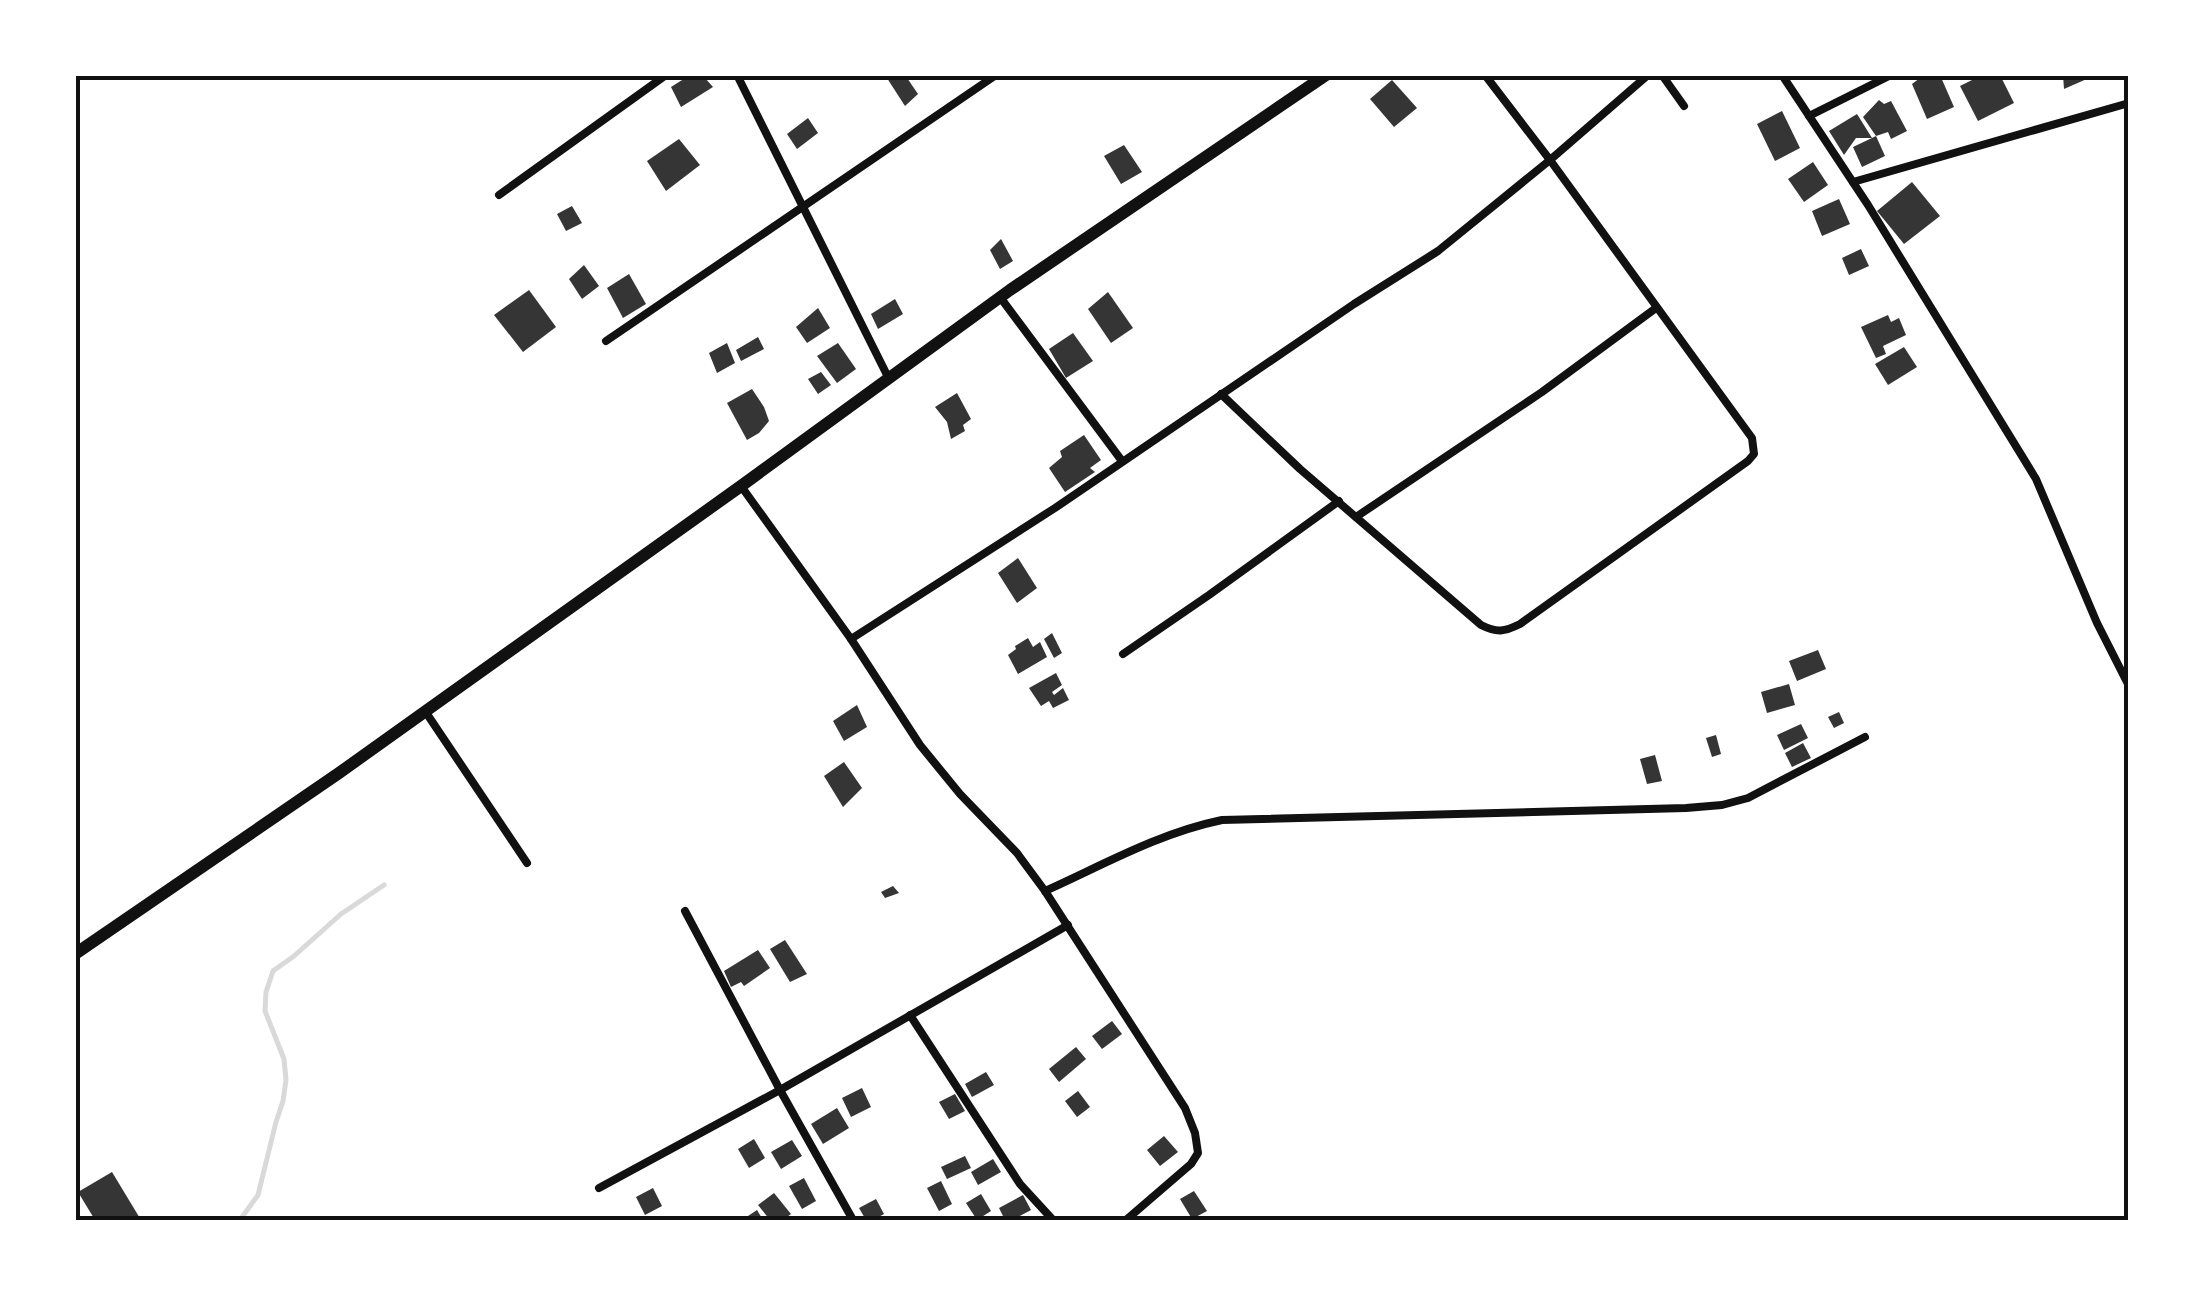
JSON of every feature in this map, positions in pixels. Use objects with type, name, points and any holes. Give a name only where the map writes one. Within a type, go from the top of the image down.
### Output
[{"type":"highway","points":[[75,954],[339,773],[1000,297],[1326,75]]},
{"type":"street","points":[[499,195],[666,75]]},
{"type":"street","points":[[737,75],[888,379]]},
{"type":"street","points":[[606,341],[996,75]]},
{"type":"street","points":[[1221,394],[1300,469],[1481,625],[1495,632],[1520,624],[1754,454],[1752,438],[1484,75]]},
{"type":"street","points":[[851,639],[1438,251],[1648,75]]},
{"type":"street","points":[[1662,75],[1684,106]]},
{"type":"street","points":[[1782,75],[1854,182],[2002,420],[2036,480],[2097,624],[2129,686]]},
{"type":"street","points":[[1809,116],[1891,75]]},
{"type":"street","points":[[1854,182],[2129,103]]},
{"type":"street","points":[[1000,297],[1122,462]]},
{"type":"street","points":[[1356,517],[1542,392],[1656,308]]},
{"type":"street","points":[[741,486],[851,639],[920,745],[1017,853],[1045,891],[1186,1108],[1198,1153],[1126,1220]]},
{"type":"street","points":[[1124,654],[1338,501]]},
{"type":"street","points":[[425,711],[527,863]]},
{"type":"street","points":[[1045,891],[1153,841],[1222,820],[1730,804],[1772,787],[1865,737]]},
{"type":"street","points":[[685,911],[853,1220]]},
{"type":"street","points":[[599,1188],[780,1090],[1068,924]]},
{"type":"street","points":[[910,1016],[1020,1184],[1053,1220]]},
{"type":"building","points":[[690,75],[705,78],[713,87],[681,107],[671,87]]},
{"type":"building","points":[[885,75],[905,75],[918,94],[905,106]]},
{"type":"building","points":[[1924,75],[1940,75],[1954,107],[1927,119],[1912,84]]},
{"type":"building","points":[[1982,75],[2000,75],[2014,103],[1978,121],[1960,86]]},
{"type":"building","points":[[2063,75],[2088,75],[2089,78],[2064,89]]},
{"type":"building","points":[[1392,80],[1417,108],[1394,127],[1370,99]]},
{"type":"building","points":[[1879,100],[1884,104],[1891,101],[1907,131],[1891,139],[1888,132],[1876,136],[1863,117]]},
{"type":"building","points":[[1782,111],[1800,148],[1775,161],[1757,124]]},
{"type":"building","points":[[1857,114],[1872,138],[1856,138],[1844,155],[1829,131]]},
{"type":"building","points":[[808,118],[818,133],[797,149],[787,134]]},
{"type":"building","points":[[1876,136],[1885,156],[1862,167],[1853,147]]},
{"type":"building","points":[[679,139],[700,165],[666,191],[647,161]]},
{"type":"building","points":[[1124,145],[1142,172],[1121,184],[1104,156]]},
{"type":"building","points":[[1813,162],[1828,185],[1804,202],[1788,179]]},
{"type":"building","points":[[1912,182],[1940,216],[1904,244],[1877,211]]},
{"type":"building","points":[[1839,199],[1850,224],[1822,236],[1812,211]]},
{"type":"building","points":[[572,206],[582,223],[566,231],[557,214]]},
{"type":"building","points":[[1001,239],[1013,261],[1000,269],[990,250]]},
{"type":"building","points":[[1861,249],[1869,266],[1849,275],[1842,258]]},
{"type":"building","points":[[584,265],[599,286],[582,299],[569,279]]},
{"type":"building","points":[[629,274],[646,304],[623,318],[607,288]]},
{"type":"building","points":[[529,290],[556,327],[523,352],[494,315]]},
{"type":"building","points":[[1108,292],[1133,328],[1111,343],[1088,309]]},
{"type":"building","points":[[895,299],[903,314],[878,329],[871,314]]},
{"type":"building","points":[[818,308],[830,328],[807,343],[796,327]]},
{"type":"building","points":[[1888,315],[1891,322],[1899,318],[1906,335],[1883,346],[1886,354],[1876,358],[1861,327]]},
{"type":"building","points":[[1073,333],[1093,361],[1066,378],[1049,349]]},
{"type":"building","points":[[758,337],[764,349],[741,361],[736,350]]},
{"type":"building","points":[[727,343],[735,363],[717,373],[709,353]]},
{"type":"building","points":[[838,343],[856,369],[837,383],[817,356]]},
{"type":"building","points":[[1904,347],[1917,367],[1888,385],[1875,364]]},
{"type":"building","points":[[821,372],[831,385],[818,394],[808,379]]},
{"type":"building","points":[[752,389],[769,421],[747,440],[727,403]]},
{"type":"building","points":[[957,393],[971,419],[963,425],[965,431],[951,439],[947,422],[935,407]]},
{"type":"building","points":[[1084,435],[1101,460],[1090,468],[1095,472],[1065,492],[1049,468],[1062,457],[1060,451]]},
{"type":"building","points":[[1018,558],[1037,588],[1017,603],[998,573]]},
{"type":"building","points":[[1052,633],[1062,653],[1054,658],[1044,639]]},
{"type":"building","points":[[1028,638],[1033,647],[1040,642],[1047,657],[1018,674],[1008,655]]},
{"type":"building","points":[[1818,650],[1826,669],[1797,681],[1789,661]]},
{"type":"building","points":[[1056,673],[1062,685],[1052,692],[1054,695],[1063,688],[1069,700],[1053,708],[1049,701],[1041,706],[1029,688]]},
{"type":"building","points":[[1789,684],[1795,705],[1767,713],[1761,692]]},
{"type":"building","points":[[857,705],[867,727],[844,741],[833,721]]},
{"type":"building","points":[[1839,712],[1844,723],[1834,728],[1828,717]]},
{"type":"building","points":[[1801,724],[1808,738],[1784,750],[1777,735]]},
{"type":"building","points":[[1716,735],[1721,754],[1712,757],[1706,738]]},
{"type":"building","points":[[1803,743],[1811,758],[1792,767],[1785,753]]},
{"type":"building","points":[[1655,755],[1662,781],[1647,784],[1640,759]]},
{"type":"building","points":[[844,762],[862,788],[843,807],[824,776]]},
{"type":"building","points":[[893,886],[899,893],[885,898],[881,892]]},
{"type":"building","points":[[785,940],[807,974],[790,982],[770,949]]},
{"type":"building","points":[[758,950],[770,968],[744,986],[741,982],[731,987],[724,971]]},
{"type":"building","points":[[1112,1021],[1122,1034],[1102,1049],[1092,1036]]},
{"type":"building","points":[[1076,1047],[1086,1059],[1059,1082],[1049,1069]]},
{"type":"building","points":[[986,1072],[994,1085],[972,1097],[965,1084]]},
{"type":"building","points":[[862,1088],[871,1107],[851,1117],[842,1098]]},
{"type":"building","points":[[1078,1091],[1090,1107],[1077,1117],[1065,1101]]},
{"type":"building","points":[[955,1094],[965,1111],[949,1119],[939,1102]]},
{"type":"building","points":[[837,1108],[849,1128],[823,1144],[811,1124]]},
{"type":"building","points":[[1164,1136],[1178,1152],[1160,1166],[1147,1150]]},
{"type":"building","points":[[754,1139],[765,1158],[749,1168],[738,1149]]},
{"type":"building","points":[[792,1140],[802,1156],[781,1169],[771,1152]]},
{"type":"building","points":[[965,1156],[971,1168],[947,1179],[941,1167]]},
{"type":"building","points":[[993,1159],[1001,1172],[978,1185],[971,1172]]},
{"type":"building","points":[[112,1172],[141,1220],[95,1220],[78,1192]]},
{"type":"building","points":[[804,1178],[816,1201],[802,1209],[789,1186]]},
{"type":"building","points":[[941,1181],[952,1204],[939,1211],[927,1188]]},
{"type":"building","points":[[653,1188],[662,1206],[645,1215],[636,1197]]},
{"type":"building","points":[[1194,1191],[1207,1211],[1192,1219],[1180,1199]]},
{"type":"building","points":[[774,1193],[791,1214],[783,1220],[770,1220],[758,1205]]},
{"type":"building","points":[[981,1194],[991,1211],[977,1220],[966,1203]]},
{"type":"building","points":[[1023,1195],[1031,1210],[1005,1220],[999,1208]]},
{"type":"building","points":[[876,1199],[884,1214],[866,1220],[859,1208]]},
{"type":"building","points":[[757,1210],[763,1220],[742,1220]]},
{"type":"waterway","points":[[240,1220],[258,1195],[286,1080],[284,1059],[265,1011],[273,971],[341,914],[384,885]]}]
